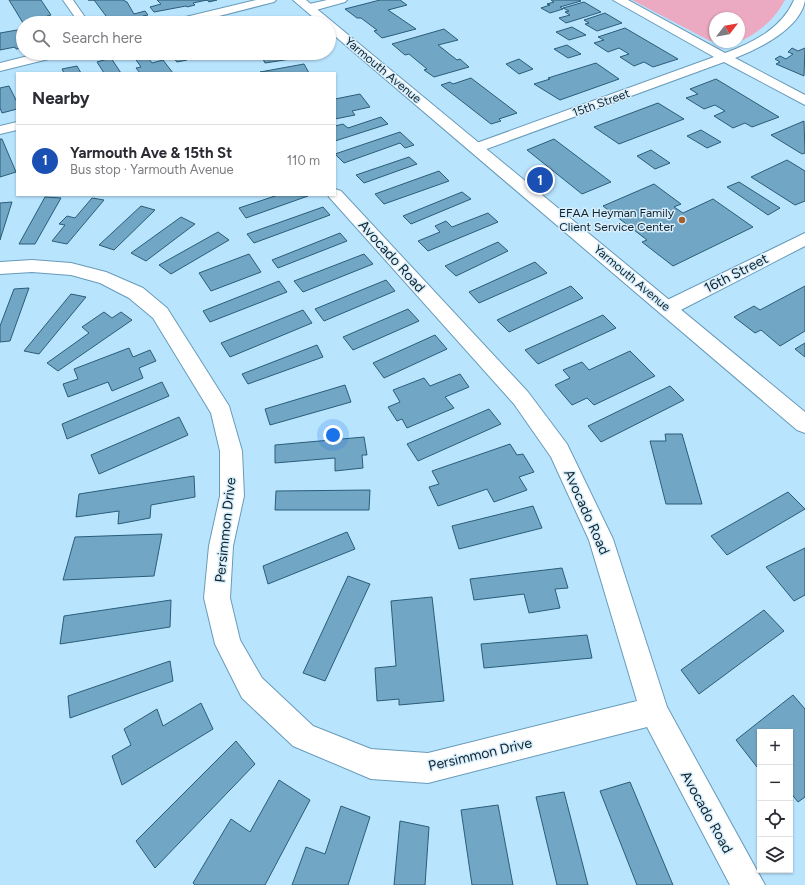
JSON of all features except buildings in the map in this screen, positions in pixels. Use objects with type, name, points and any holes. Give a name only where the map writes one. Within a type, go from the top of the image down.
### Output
[{"type":"street","points":[[205,16],[270,0]]},
{"type":"street","name":"Yarmouth Avenue","points":[[299,0],[318,16]]},
{"type":"street","points":[[309,8],[341,0]]},
{"type":"street","points":[[619,0],[805,101]]},
{"type":"street","name":"15th Street","points":[[476,148],[725,58],[761,41],[777,30],[791,18],[800,0]]},
{"type":"street","name":"Yarmouth Avenue","points":[[336,31],[805,424]]},
{"type":"street","points":[[0,67],[28,60]]},
{"type":"street","points":[[0,130],[16,126]]},
{"type":"street","name":"Avocado Road","points":[[336,195],[522,398],[559,451],[601,539],[654,711],[669,742],[738,868],[749,885]]},
{"type":"street","name":"16th Street","points":[[668,308],[805,239]]},
{"type":"street","name":"Persimmon Drive","points":[[0,268],[32,266],[70,269],[106,278],[136,293],[160,313],[221,412],[231,451],[232,496],[221,546],[218,598],[228,644],[252,688],[303,736],[371,764],[428,768],[654,711]]},
{"type":"lane","points":[[68,0],[79,16]]},
{"type":"shaded area","points":[[632,0],[785,0],[776,14],[766,25],[745,39],[745,12],[709,12],[709,40]]},
{"type":"place","name":"Yarmouth Ave & 15th St","points":[[540,180]]},
{"type":"place","name":"EFAA Heyman Family Client Service Center","points":[[682,220]]}]
